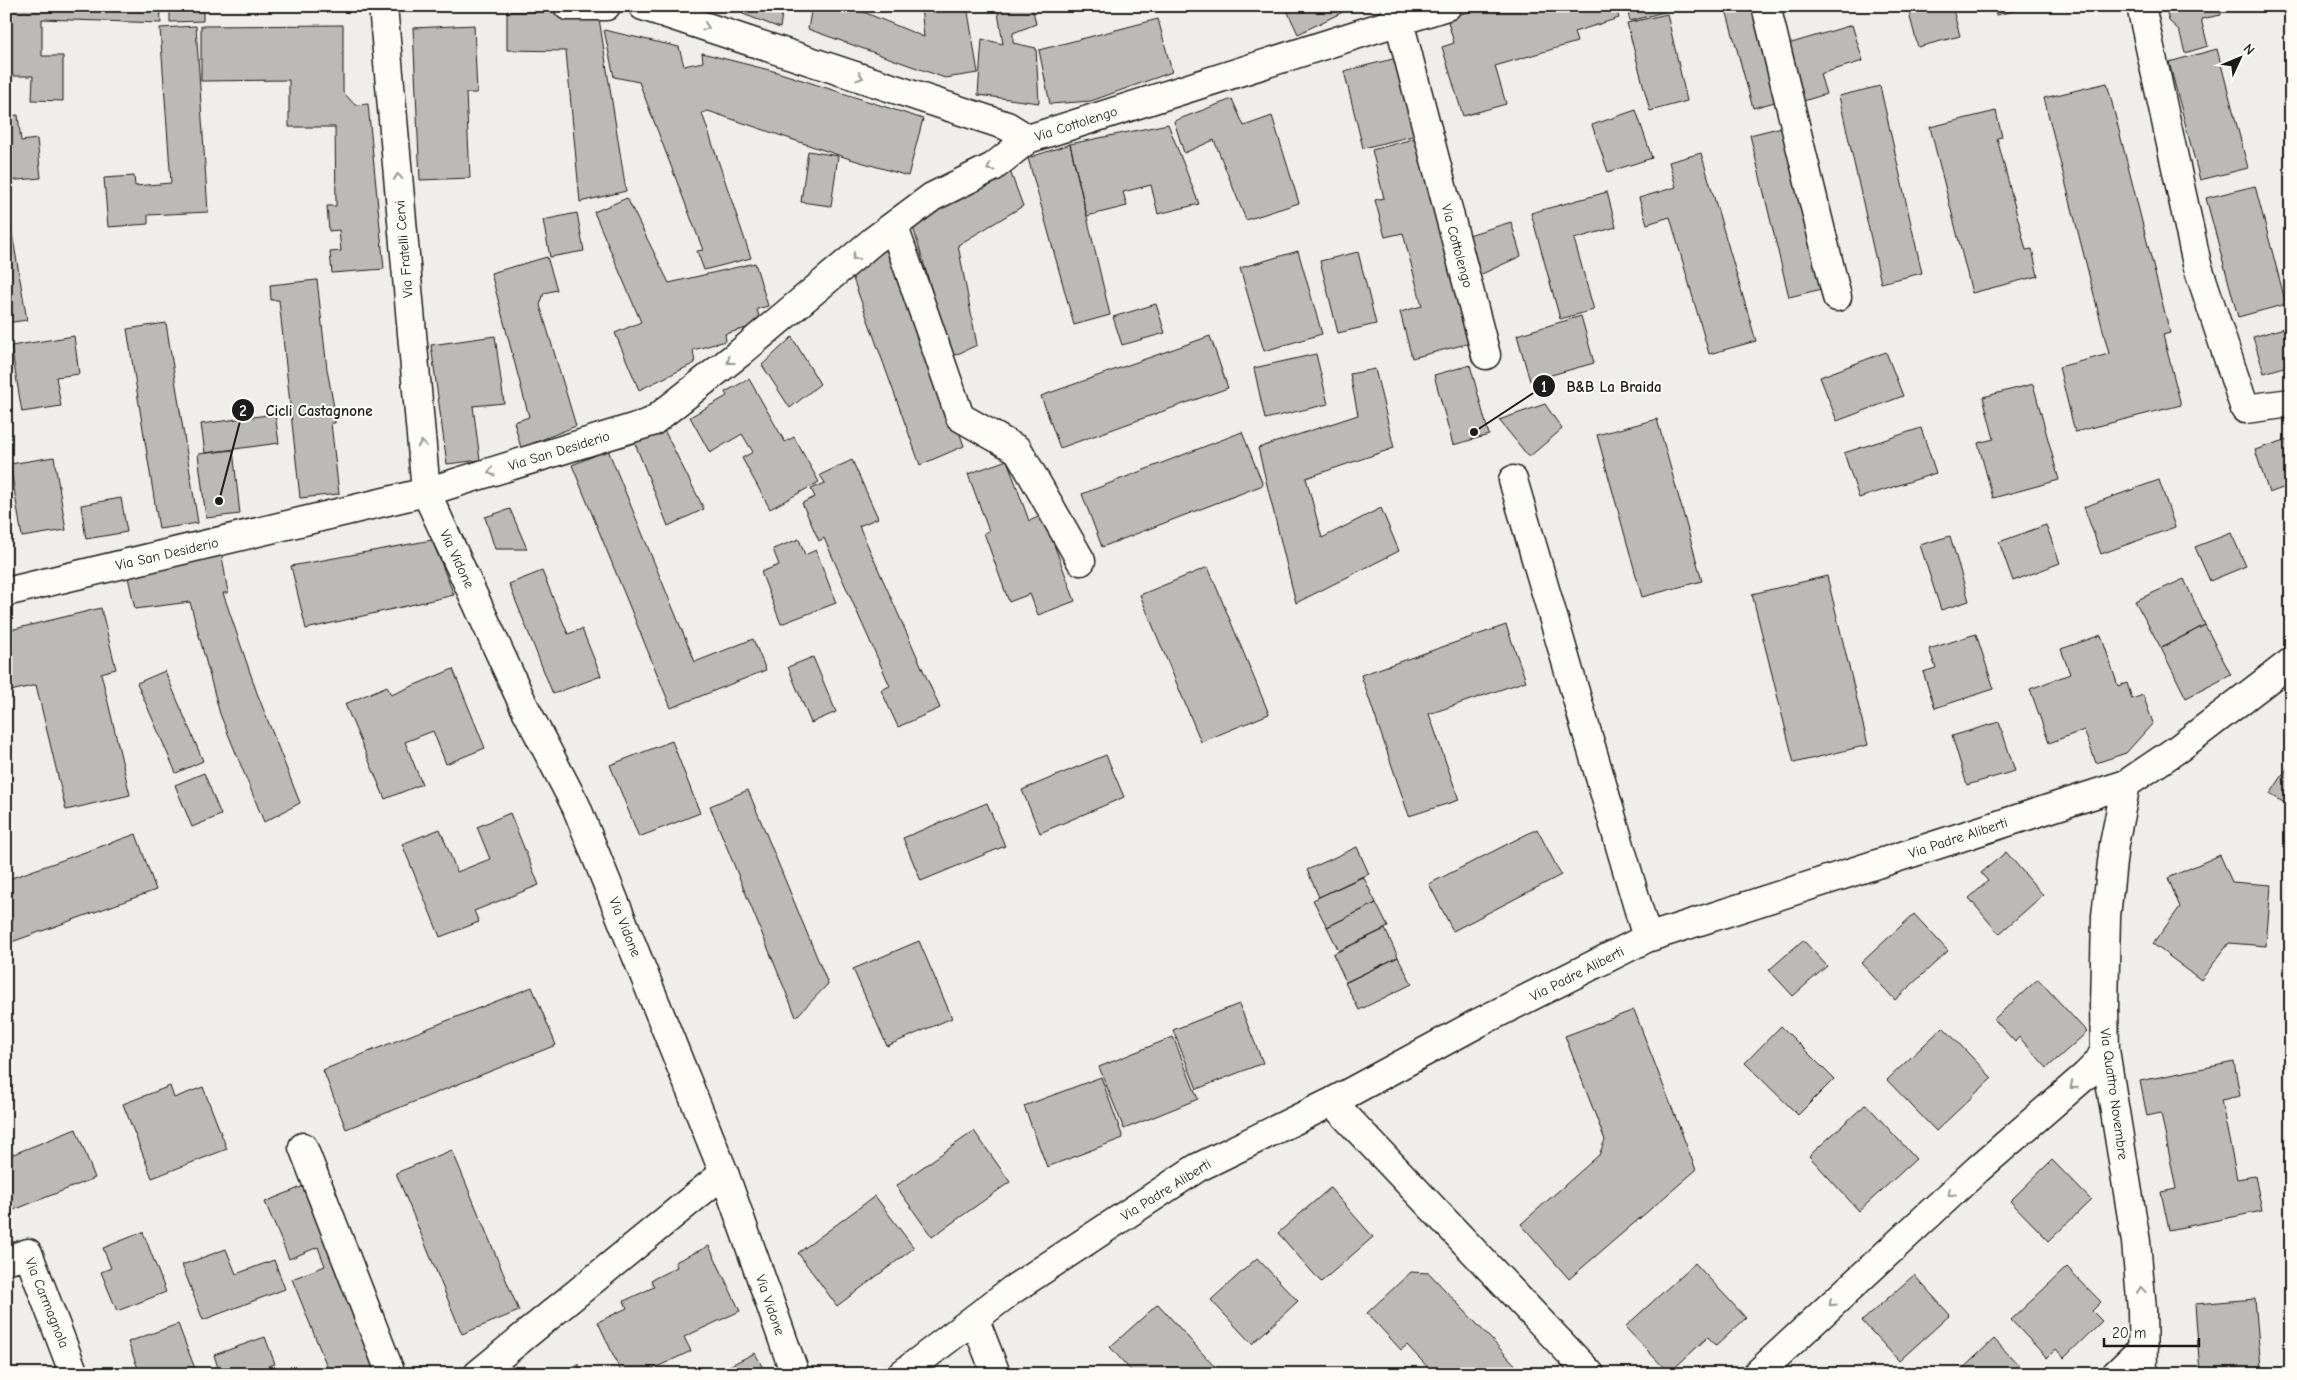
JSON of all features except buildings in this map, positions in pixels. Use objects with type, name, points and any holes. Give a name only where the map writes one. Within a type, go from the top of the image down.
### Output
[{"type":"street","name":"Via Fratelli Cervi","points":[[383,6],[426,492]]},
{"type":"street","points":[[568,6],[606,6]]},
{"type":"street","name":"Via Cottolengo","points":[[643,6],[1007,126],[1028,139],[1397,13],[1447,6]]},
{"type":"street","points":[[1766,6],[1837,297]]},
{"type":"street","points":[[2141,6],[2197,264],[2245,409],[2291,403]]},
{"type":"street","name":"Via Cottolengo","points":[[1397,13],[1486,355]]},
{"type":"street","name":"Via San Desiderio","points":[[6,592],[426,492],[652,422],[741,352],[873,241],[932,197],[993,167],[1028,139]]},
{"type":"street","points":[[894,227],[960,417],[1018,450],[1081,561]]},
{"type":"street","points":[[1512,480],[1647,938]]},
{"type":"street","name":"Via Vidone","points":[[426,492],[524,706],[576,806],[724,1173],[795,1374]]},
{"type":"street","name":"Via Padre Aliberti","points":[[902,1374],[1012,1290],[1197,1168],[1332,1102],[1478,1023],[1647,938],[2126,784],[2179,748],[2291,662]]},
{"type":"street","name":"Via Quattro Novembre","points":[[2126,784],[2114,844],[2106,916],[2105,1050],[2136,1242],[2142,1310],[2143,1361]]},
{"type":"street","points":[[1756,1374],[1971,1175],[2086,1075],[2098,1063],[2105,1050]]},
{"type":"street","points":[[1332,1102],[1590,1374]]},
{"type":"street","points":[[303,1147],[391,1374]]},
{"type":"street","points":[[478,1374],[724,1173]]},
{"type":"street","name":"Via Carmagnola","points":[[6,1260],[28,1252],[74,1374]]},
{"type":"street","points":[[975,1320],[996,1374]]},
{"type":"street","points":[[2116,1374],[2143,1361]]},
{"type":"place","name":"B&B La Braida","points":[[1474,432]]},
{"type":"place","name":"Cicli Castagnone","points":[[219,501]]}]
